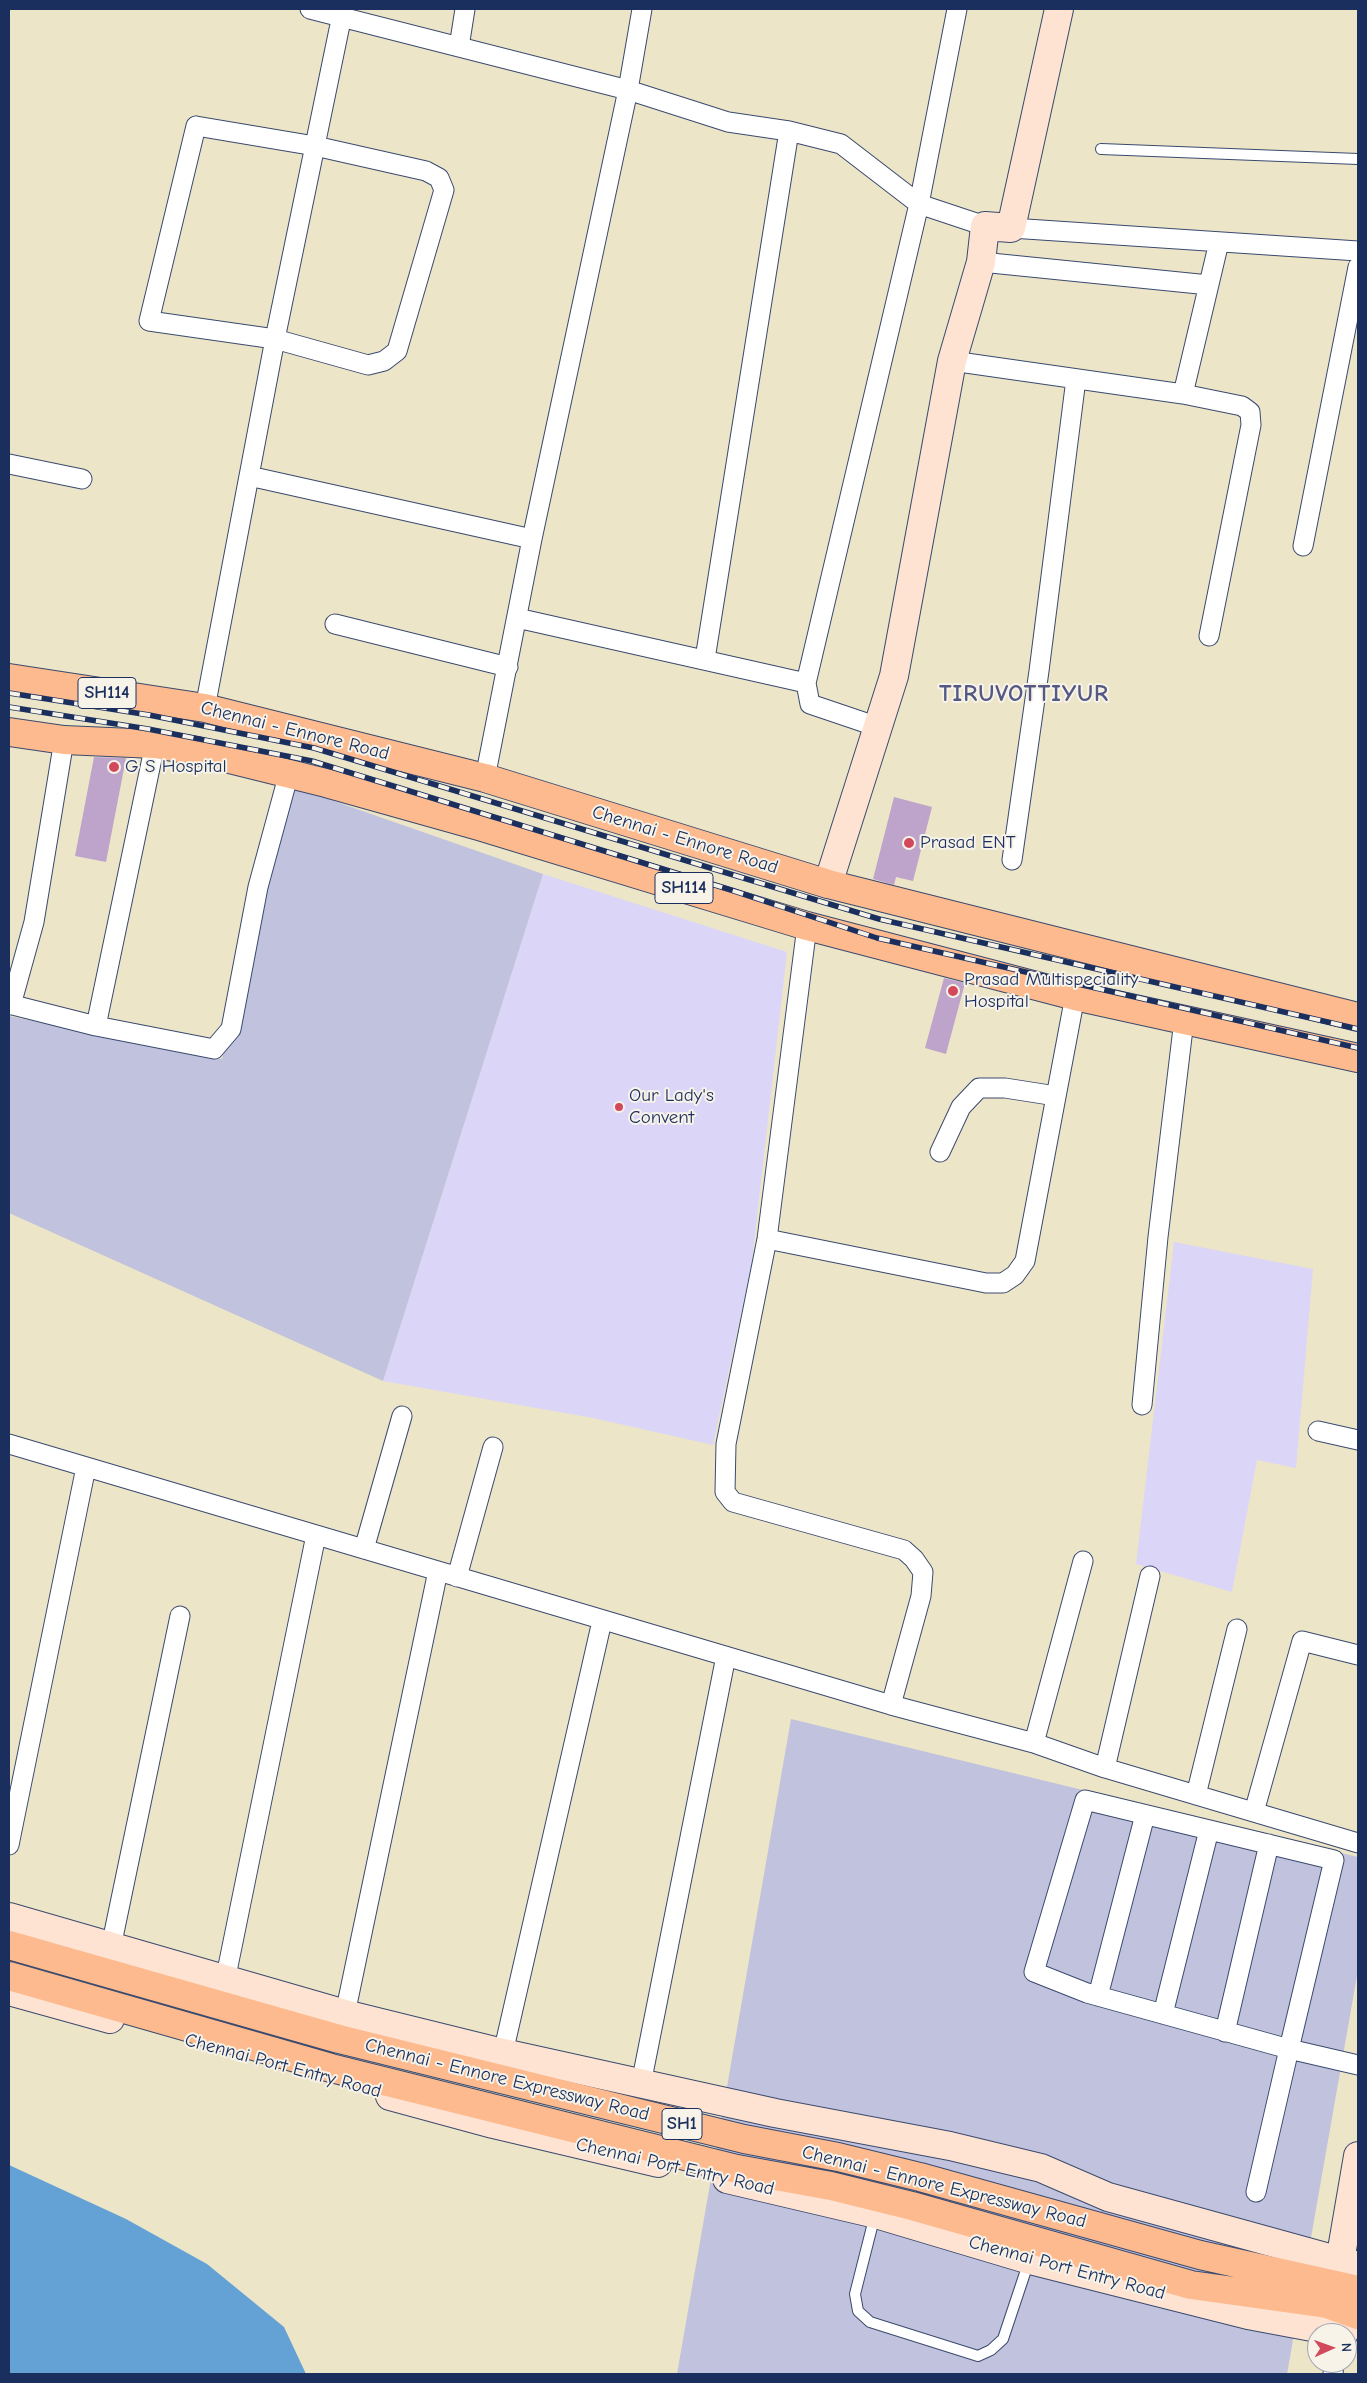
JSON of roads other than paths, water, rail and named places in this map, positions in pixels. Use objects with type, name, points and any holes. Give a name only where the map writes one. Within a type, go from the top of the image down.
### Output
[{"type":"main road","name":"Chennai - Ennore Road","points":[[9,678],[205,708],[485,778],[828,884],[1358,1017]]},
{"type":"main road","points":[[279,771],[280,727]]},
{"type":"main road","name":"SH114","points":[[9,732],[64,740],[154,744],[197,751],[279,771],[479,826],[807,926],[1075,996],[1358,1058]]},
{"type":"main road","name":"Chennai - Ennore Expressway Road","points":[[9,1945],[340,2039],[744,2139],[838,2157],[920,2177],[1200,2255],[1345,2308]]},
{"type":"main road","name":"Chennai - Ennore Expressway Road","points":[[9,1976],[331,2068],[737,2169],[832,2186],[877,2206],[1033,2251],[1191,2285],[1345,2308]]},
{"type":"street","points":[[310,9],[342,15],[628,90],[728,122],[789,131],[842,144],[919,204],[998,227],[1358,251]]},
{"type":"street","points":[[459,47],[465,9]]},
{"type":"street","points":[[485,778],[532,539],[628,90],[642,9]]},
{"type":"street","points":[[878,727],[810,704],[806,683],[919,204],[957,9]]},
{"type":"street","points":[[828,884],[894,676],[952,361],[981,262],[998,227],[1058,9]]},
{"type":"street","points":[[205,708],[275,339],[342,15]]},
{"type":"street","points":[[196,126],[316,146],[426,171],[439,178],[444,190],[397,351],[384,361],[368,365],[275,339],[149,321],[196,126]]},
{"type":"street","points":[[705,659],[789,131]]},
{"type":"street","points":[[1183,394],[1219,242]]},
{"type":"street","points":[[981,262],[1209,285]]},
{"type":"street","points":[[1303,546],[1358,267]]},
{"type":"street","points":[[952,361],[1183,394],[1242,406],[1250,412],[1251,425],[1209,636]]},
{"type":"street","points":[[1012,860],[1039,671],[1076,379]]},
{"type":"street","points":[[9,464],[82,480]]},
{"type":"street","points":[[249,476],[532,539]]},
{"type":"street","points":[[517,618],[806,683]]},
{"type":"street","points":[[335,624],[508,667]]},
{"type":"street","points":[[64,740],[34,922],[10,1004],[96,1026],[214,1049],[230,1029],[279,771]]},
{"type":"street","points":[[96,1026],[154,744]]},
{"type":"street","points":[[807,926],[767,1239],[726,1444],[725,1492],[733,1502],[904,1550],[914,1559],[923,1572],[921,1596],[891,1705]]},
{"type":"street","points":[[767,1239],[986,1283],[1003,1283],[1015,1275],[1025,1261],[1075,996]]},
{"type":"street","points":[[1142,1405],[1158,1237],[1184,1020]]},
{"type":"street","points":[[940,1152],[961,1107],[980,1088],[1005,1088],[1056,1096]]},
{"type":"street","points":[[364,1549],[402,1416]]},
{"type":"street","points":[[1318,1431],[1358,1440]]},
{"type":"street","points":[[9,1444],[891,1705],[1034,1743],[1105,1768],[1358,1843]]},
{"type":"street","points":[[457,1577],[493,1447]]},
{"type":"street","points":[[9,1845],[86,1467]]},
{"type":"street","points":[[225,1981],[316,1535]]},
{"type":"street","points":[[1034,1743],[1083,1561]]},
{"type":"street","points":[[344,2014],[438,1571]]},
{"type":"street","points":[[1105,1768],[1150,1576]]},
{"type":"street","points":[[111,1948],[180,1616]]},
{"type":"street","points":[[503,2053],[602,1620]]},
{"type":"street","points":[[1196,1795],[1237,1629]]},
{"type":"street","points":[[1254,1812],[1302,1641],[1358,1655]]},
{"type":"street","points":[[641,2084],[726,1656]]},
{"type":"street","points":[[1256,2192],[1290,2049],[1334,1860],[1085,1800],[1034,1972],[1098,1996],[1290,2049],[1358,2064]]},
{"type":"street","points":[[1098,1996],[1145,1814]]},
{"type":"street","points":[[1163,2014],[1209,1830]]},
{"type":"street","points":[[1225,2032],[1269,1844]]},
{"type":"street","points":[[9,1918],[344,2014],[503,2053],[775,2113],[950,2146],[1041,2168],[1108,2197],[1345,2308],[1358,2156]]},
{"type":"street","name":"Chennai Port Entry Road","points":[[9,1991],[493,2124],[877,2206]]},
{"type":"lane","points":[[1101,149],[1358,159]]},
{"type":"lane","points":[[877,2206],[855,2294],[858,2311],[870,2322],[978,2356],[991,2350],[1003,2339],[1033,2251]]},
{"type":"water","points":[[9,2165],[126,2219],[207,2264],[284,2327],[306,2374],[9,2374]]},
{"type":"railway","points":[[9,693],[149,715],[314,748],[879,919],[1358,1029]]},
{"type":"railway","points":[[9,707],[148,729],[312,761],[731,890],[877,938],[1358,1048]]},
{"type":"place","name":"G S Hospital","points":[[114,767]]},
{"type":"place","name":"Prasad ENT","points":[[909,843]]},
{"type":"place","name":"Prasad Multispeciality Hospital","points":[[953,991]]},
{"type":"place","name":"Our Lady's Convent","points":[[619,1107]]},
{"type":"district","name":"TIRUVOTTIYUR","points":[[1024,694]]}]
